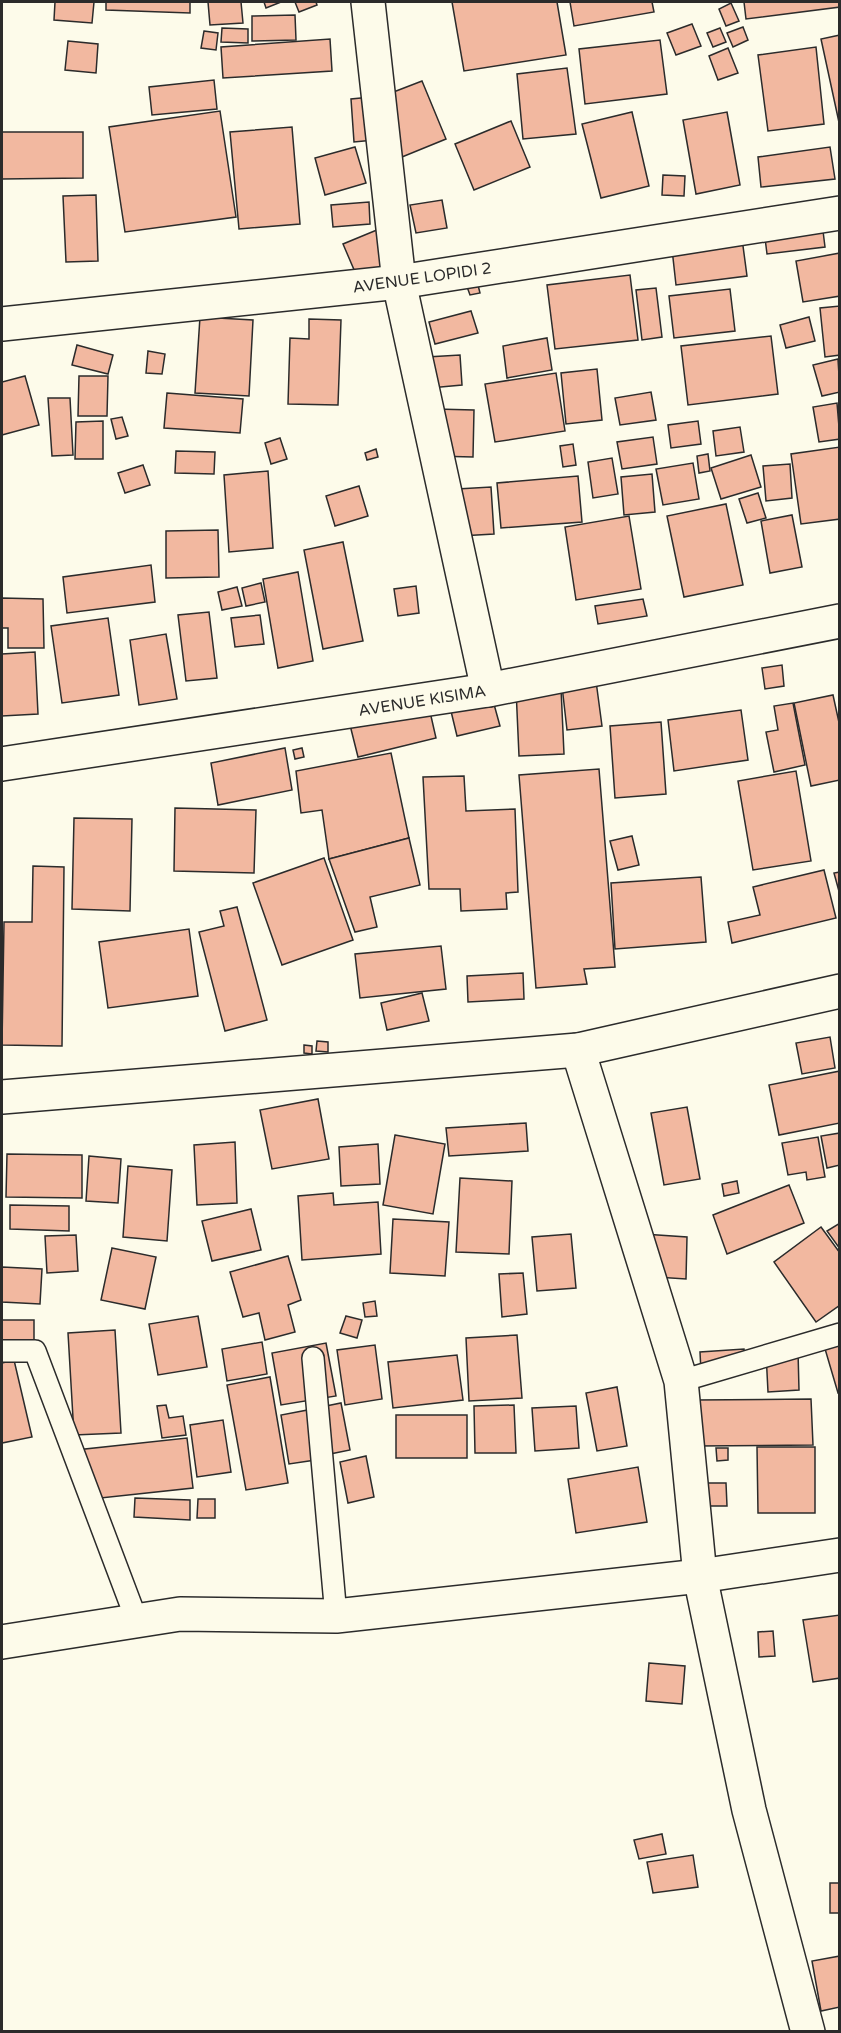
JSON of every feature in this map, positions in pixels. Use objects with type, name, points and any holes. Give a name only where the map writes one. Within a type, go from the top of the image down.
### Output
[{"type":"street","points":[[368,2],[399,282],[488,690]]},
{"type":"street","name":"AVENUE LOPIDI 2","points":[[2,324],[399,282],[840,213]]},
{"type":"street","name":"AVENUE KISIMA","points":[[2,764],[488,690],[840,621]]},
{"type":"street","points":[[2,1096],[578,1050],[840,992]]},
{"type":"street","points":[[578,1050],[681,1381],[700,1576],[749,1810],[808,2031]]},
{"type":"street","points":[[2,1642],[180,1614],[336,1616],[700,1576],[840,1555]]},
{"type":"lane","points":[[681,1381],[840,1334]]},
{"type":"lane","points":[[2,1351],[35,1351],[137,1621]]},
{"type":"lane","points":[[313,1358],[336,1616]]},
{"type":"building","points":[[55,2],[94,2],[92,23],[54,20]]},
{"type":"building","points":[[106,2],[190,2],[190,13],[106,10]]},
{"type":"building","points":[[208,2],[241,2],[243,23],[210,25]]},
{"type":"building","points":[[264,2],[281,2],[266,8]]},
{"type":"building","points":[[295,2],[316,2],[317,5],[299,12]]},
{"type":"building","points":[[452,2],[557,2],[566,55],[464,71]]},
{"type":"building","points":[[570,2],[652,2],[654,12],[574,26]]},
{"type":"building","points":[[744,2],[840,2],[840,7],[746,19]]},
{"type":"building","points":[[731,3],[739,21],[726,26],[719,9]]},
{"type":"building","points":[[295,15],[296,40],[252,41],[252,16]]},
{"type":"building","points":[[692,24],[701,46],[676,55],[667,33]]},
{"type":"building","points":[[743,27],[748,40],[733,47],[727,33]]},
{"type":"building","points":[[222,28],[248,29],[248,43],[221,42]]},
{"type":"building","points":[[720,28],[726,42],[713,47],[707,33]]},
{"type":"building","points":[[204,31],[218,33],[216,50],[201,48]]},
{"type":"building","points":[[840,35],[840,127],[821,39]]},
{"type":"building","points":[[330,39],[332,71],[223,78],[221,47]]},
{"type":"building","points":[[660,40],[667,94],[585,104],[579,49]]},
{"type":"building","points":[[68,41],[98,44],[96,73],[65,70]]},
{"type":"building","points":[[816,47],[824,124],[768,131],[758,55]]},
{"type":"building","points":[[728,48],[738,73],[718,80],[709,56]]},
{"type":"building","points":[[567,68],[576,134],[523,139],[517,74]]},
{"type":"building","points":[[214,80],[217,109],[152,115],[149,87]]},
{"type":"building","points":[[422,81],[446,139],[402,157],[378,98]]},
{"type":"building","points":[[371,97],[374,140],[354,142],[351,99]]},
{"type":"building","points":[[220,111],[236,217],[125,232],[109,127]]},
{"type":"building","points":[[632,112],[649,186],[601,198],[582,124]]},
{"type":"building","points":[[727,112],[740,185],[696,194],[683,120]]},
{"type":"building","points":[[511,121],[530,167],[474,190],[455,144]]},
{"type":"building","points":[[292,127],[300,224],[239,229],[230,132]]},
{"type":"building","points":[[2,132],[83,132],[83,178],[2,179]]},
{"type":"building","points":[[355,147],[366,183],[325,195],[315,158]]},
{"type":"building","points":[[830,147],[835,179],[761,187],[758,157]]},
{"type":"building","points":[[663,175],[685,176],[684,196],[662,195]]},
{"type":"building","points":[[96,195],[98,261],[66,262],[63,196]]},
{"type":"building","points":[[442,200],[447,228],[416,233],[410,205]]},
{"type":"building","points":[[369,202],[370,224],[333,227],[331,205]]},
{"type":"building","points":[[821,215],[825,247],[767,254],[763,222]]},
{"type":"building","points":[[384,227],[398,263],[358,279],[343,244]]},
{"type":"building","points":[[741,231],[747,276],[676,285],[671,240]]},
{"type":"building","points":[[840,253],[840,296],[803,302],[796,261]]},
{"type":"building","points":[[630,275],[638,340],[555,349],[547,285]]},
{"type":"building","points":[[477,281],[480,293],[470,295],[466,284]]},
{"type":"building","points":[[656,288],[662,337],[642,340],[636,290]]},
{"type":"building","points":[[730,289],[735,331],[674,338],[669,296]]},
{"type":"building","points":[[840,306],[840,355],[825,357],[820,308]]},
{"type":"building","points":[[471,311],[478,333],[435,344],[429,322]]},
{"type":"building","points":[[200,317],[253,320],[249,396],[195,393]]},
{"type":"building","points":[[809,317],[815,341],[786,348],[780,325]]},
{"type":"building","points":[[309,319],[341,320],[338,405],[288,404],[290,338],[309,339]]},
{"type":"building","points":[[771,336],[778,394],[688,405],[681,346]]},
{"type":"building","points":[[547,338],[552,370],[507,378],[503,346]]},
{"type":"building","points":[[77,345],[113,355],[108,374],[72,365]]},
{"type":"building","points":[[148,351],[165,354],[162,374],[146,373]]},
{"type":"building","points":[[460,355],[462,385],[430,388],[427,357]]},
{"type":"building","points":[[838,359],[840,392],[822,396],[813,365]]},
{"type":"building","points":[[597,369],[602,420],[566,424],[561,373]]},
{"type":"building","points":[[556,373],[565,431],[495,442],[485,384]]},
{"type":"building","points":[[25,376],[39,425],[2,435],[2,382]]},
{"type":"building","points":[[79,376],[108,376],[107,416],[78,416]]},
{"type":"building","points":[[651,392],[656,420],[620,425],[615,398]]},
{"type":"building","points":[[167,393],[243,399],[240,433],[164,428]]},
{"type":"building","points":[[48,398],[70,398],[73,455],[52,456]]},
{"type":"building","points":[[837,403],[840,439],[819,442],[813,407]]},
{"type":"building","points":[[435,409],[474,410],[473,457],[434,456]]},
{"type":"building","points":[[122,417],[128,436],[116,439],[111,419]]},
{"type":"building","points":[[103,421],[103,459],[75,459],[76,422]]},
{"type":"building","points":[[698,421],[701,444],[671,448],[668,425]]},
{"type":"building","points":[[740,427],[744,452],[716,456],[713,431]]},
{"type":"building","points":[[653,437],[657,464],[622,469],[617,442]]},
{"type":"building","points":[[280,438],[287,459],[271,464],[265,443]]},
{"type":"building","points":[[573,444],[576,465],[563,467],[560,446]]},
{"type":"building","points":[[840,447],[840,519],[801,524],[791,454]]},
{"type":"building","points":[[376,449],[378,457],[367,460],[365,453]]},
{"type":"building","points":[[176,451],[215,452],[214,474],[175,473]]},
{"type":"building","points":[[708,454],[710,471],[699,473],[697,456]]},
{"type":"building","points":[[751,455],[761,487],[721,499],[711,468]]},
{"type":"building","points":[[612,458],[618,494],[593,498],[588,462]]},
{"type":"building","points":[[693,463],[699,499],[663,505],[656,469]]},
{"type":"building","points":[[790,464],[792,498],[766,501],[763,466]]},
{"type":"building","points":[[143,465],[150,485],[125,493],[118,473]]},
{"type":"building","points":[[268,471],[273,548],[229,552],[224,475]]},
{"type":"building","points":[[652,474],[655,512],[624,515],[621,477]]},
{"type":"building","points":[[578,476],[582,522],[501,528],[497,483]]},
{"type":"building","points":[[359,486],[368,516],[335,526],[326,496]]},
{"type":"building","points":[[491,487],[494,534],[443,537],[440,490]]},
{"type":"building","points":[[758,493],[766,518],[747,523],[739,499]]},
{"type":"building","points":[[726,504],[743,585],[684,597],[667,516]]},
{"type":"building","points":[[792,515],[802,567],[770,573],[761,521]]},
{"type":"building","points":[[629,516],[641,589],[576,600],[565,527]]},
{"type":"building","points":[[218,530],[219,577],[166,578],[166,531]]},
{"type":"building","points":[[343,542],[363,641],[323,649],[304,550]]},
{"type":"building","points":[[151,565],[155,602],[67,613],[63,577]]},
{"type":"building","points":[[298,572],[313,661],[278,668],[263,579]]},
{"type":"building","points":[[261,583],[265,602],[246,606],[242,588]]},
{"type":"building","points":[[416,586],[419,613],[398,616],[394,589]]},
{"type":"building","points":[[237,587],[242,606],[222,610],[218,592]]},
{"type":"building","points":[[2,598],[43,599],[44,648],[8,648],[8,628],[2,628]]},
{"type":"building","points":[[643,599],[647,616],[598,624],[595,606]]},
{"type":"building","points":[[209,612],[217,678],[186,681],[178,615]]},
{"type":"building","points":[[260,615],[264,644],[235,647],[231,618]]},
{"type":"building","points":[[108,618],[119,695],[62,703],[51,626]]},
{"type":"building","points":[[166,634],[177,699],[139,705],[130,640]]},
{"type":"building","points":[[35,652],[38,714],[2,716],[2,654]]},
{"type":"building","points":[[782,665],[784,686],[765,689],[762,668]]},
{"type":"building","points":[[596,681],[602,726],[567,730],[562,686]]},
{"type":"building","points":[[561,688],[564,754],[519,756],[516,689]]},
{"type":"building","points":[[833,695],[840,727],[840,780],[811,786],[794,703]]},
{"type":"building","points":[[492,697],[500,726],[457,736],[450,707]]},
{"type":"building","points":[[428,703],[436,738],[358,757],[349,721]]},
{"type":"building","points":[[793,703],[805,765],[774,772],[766,732],[778,730],[774,706]]},
{"type":"building","points":[[741,710],[748,760],[674,771],[668,720]]},
{"type":"building","points":[[661,722],[666,794],[615,798],[610,726]]},
{"type":"building","points":[[285,748],[292,790],[218,805],[211,763]]},
{"type":"building","points":[[302,748],[304,757],[295,759],[293,750]]},
{"type":"building","points":[[391,753],[409,838],[329,859],[322,810],[301,813],[296,771]]},
{"type":"building","points":[[599,769],[615,967],[584,969],[587,984],[536,988],[519,775]]},
{"type":"building","points":[[796,771],[811,861],[753,870],[738,781]]},
{"type":"building","points":[[464,776],[466,811],[515,809],[518,892],[506,893],[507,909],[461,911],[460,889],[429,889],[423,777]]},
{"type":"building","points":[[175,808],[256,810],[254,873],[174,871]]},
{"type":"building","points":[[74,818],[132,819],[130,911],[72,909]]},
{"type":"building","points":[[632,836],[639,865],[618,870],[610,841]]},
{"type":"building","points":[[409,838],[420,885],[370,897],[377,927],[355,932],[329,859]]},
{"type":"building","points":[[324,858],[353,940],[282,965],[253,883]]},
{"type":"building","points":[[33,866],[64,867],[62,1046],[2,1045],[4,922],[32,922]]},
{"type":"building","points":[[824,870],[836,918],[732,943],[728,922],[760,915],[753,887]]},
{"type":"building","points":[[840,872],[840,895],[834,873]]},
{"type":"building","points":[[701,877],[706,942],[615,949],[611,883]]},
{"type":"building","points":[[237,907],[267,1020],[225,1031],[199,932],[224,926],[220,911]]},
{"type":"building","points":[[189,929],[198,996],[108,1008],[99,942]]},
{"type":"building","points":[[441,946],[446,989],[360,998],[355,954]]},
{"type":"building","points":[[523,973],[524,999],[468,1002],[467,976]]},
{"type":"building","points":[[422,993],[429,1021],[387,1030],[381,1003]]},
{"type":"building","points":[[830,1037],[835,1068],[802,1074],[796,1043]]},
{"type":"building","points":[[317,1041],[328,1042],[328,1052],[316,1051]]},
{"type":"building","points":[[304,1045],[312,1046],[312,1054],[304,1053]]},
{"type":"building","points":[[840,1071],[840,1123],[779,1135],[769,1085]]},
{"type":"building","points":[[318,1099],[329,1159],[272,1169],[260,1110]]},
{"type":"building","points":[[687,1107],[700,1179],[664,1185],[651,1113]]},
{"type":"building","points":[[526,1123],[528,1151],[449,1156],[446,1128]]},
{"type":"building","points":[[840,1133],[840,1165],[827,1168],[821,1136]]},
{"type":"building","points":[[395,1135],[445,1144],[433,1214],[383,1205]]},
{"type":"building","points":[[818,1137],[825,1177],[807,1180],[806,1172],[788,1175],[782,1143]]},
{"type":"building","points":[[235,1142],[237,1203],[197,1205],[194,1145]]},
{"type":"building","points":[[378,1144],[380,1184],[341,1186],[339,1147]]},
{"type":"building","points":[[7,1154],[82,1155],[82,1198],[6,1197]]},
{"type":"building","points":[[89,1156],[121,1159],[118,1203],[86,1201]]},
{"type":"building","points":[[128,1166],[172,1170],[167,1241],[123,1237]]},
{"type":"building","points":[[460,1178],[512,1181],[509,1254],[456,1252]]},
{"type":"building","points":[[737,1181],[739,1193],[724,1196],[722,1184]]},
{"type":"building","points":[[789,1185],[804,1223],[727,1254],[713,1215]]},
{"type":"building","points":[[333,1193],[334,1205],[378,1202],[381,1254],[302,1260],[298,1196]]},
{"type":"building","points":[[10,1205],[69,1206],[69,1231],[10,1229]]},
{"type":"building","points":[[251,1209],[261,1250],[212,1261],[202,1221]]},
{"type":"building","points":[[393,1219],[449,1222],[445,1276],[390,1273]]},
{"type":"building","points":[[840,1223],[840,1249],[827,1231]]},
{"type":"building","points":[[821,1227],[840,1253],[840,1305],[816,1322],[774,1262]]},
{"type":"building","points":[[571,1234],[576,1288],[537,1291],[532,1237]]},
{"type":"building","points":[[643,1234],[687,1237],[686,1279],[641,1276]]},
{"type":"building","points":[[76,1235],[78,1271],[47,1273],[45,1236]]},
{"type":"building","points":[[112,1248],[156,1257],[145,1309],[101,1300]]},
{"type":"building","points":[[288,1256],[301,1300],[288,1305],[295,1332],[265,1340],[259,1313],[243,1317],[230,1272]]},
{"type":"building","points":[[2,1267],[42,1269],[40,1304],[2,1302]]},
{"type":"building","points":[[523,1273],[527,1314],[502,1317],[499,1274]]},
{"type":"building","points":[[375,1301],[377,1316],[365,1317],[363,1303]]},
{"type":"building","points":[[198,1316],[207,1367],[158,1375],[149,1324]]},
{"type":"building","points":[[346,1316],[362,1320],[357,1338],[340,1333]]},
{"type":"building","points":[[2,1320],[34,1320],[34,1354],[2,1355]]},
{"type":"building","points":[[115,1330],[121,1433],[74,1435],[68,1333]]},
{"type":"building","points":[[517,1335],[522,1398],[469,1401],[466,1338]]},
{"type":"building","points":[[840,1337],[840,1392],[838,1393],[823,1342]]},
{"type":"building","points":[[262,1342],[267,1374],[227,1381],[222,1349]]},
{"type":"building","points":[[326,1343],[336,1396],[281,1405],[272,1353]]},
{"type":"building","points":[[375,1345],[382,1399],[345,1405],[337,1350]]},
{"type":"building","points":[[744,1349],[746,1370],[701,1372],[700,1352]]},
{"type":"building","points":[[798,1351],[799,1390],[768,1392],[766,1353]]},
{"type":"building","points":[[457,1355],[463,1400],[393,1408],[388,1362]]},
{"type":"building","points":[[14,1360],[32,1437],[2,1443],[2,1363]]},
{"type":"building","points":[[270,1377],[288,1483],[246,1490],[227,1385]]},
{"type":"building","points":[[617,1387],[627,1446],[597,1451],[586,1393]]},
{"type":"building","points":[[811,1399],[813,1445],[697,1446],[695,1400]]},
{"type":"building","points":[[341,1403],[350,1450],[325,1455],[316,1408]]},
{"type":"building","points":[[166,1405],[169,1418],[183,1416],[186,1435],[162,1438],[157,1406]]},
{"type":"building","points":[[514,1405],[516,1453],[475,1453],[474,1406]]},
{"type":"building","points":[[576,1406],[579,1448],[535,1451],[532,1408]]},
{"type":"building","points":[[313,1409],[322,1459],[289,1464],[281,1415]]},
{"type":"building","points":[[396,1415],[467,1415],[467,1458],[396,1458]]},
{"type":"building","points":[[223,1420],[231,1472],[197,1477],[190,1425]]},
{"type":"building","points":[[187,1438],[193,1488],[82,1500],[76,1450]]},
{"type":"building","points":[[757,1447],[815,1447],[815,1513],[758,1513]]},
{"type":"building","points":[[716,1448],[728,1448],[728,1460],[717,1461]]},
{"type":"building","points":[[366,1456],[374,1497],[348,1503],[340,1462]]},
{"type":"building","points":[[638,1467],[647,1522],[576,1533],[568,1479]]},
{"type":"building","points":[[698,1483],[726,1483],[727,1506],[698,1506]]},
{"type":"building","points":[[135,1498],[190,1500],[190,1520],[134,1517]]},
{"type":"building","points":[[198,1499],[215,1499],[215,1518],[197,1518]]},
{"type":"building","points":[[840,1615],[840,1678],[813,1682],[803,1620]]},
{"type":"building","points":[[773,1631],[775,1656],[759,1657],[758,1632]]},
{"type":"building","points":[[649,1663],[685,1666],[682,1704],[646,1701]]},
{"type":"building","points":[[662,1834],[666,1854],[639,1859],[634,1840]]},
{"type":"building","points":[[693,1855],[698,1887],[653,1893],[647,1862]]},
{"type":"building","points":[[830,1883],[840,1883],[840,1913],[830,1913]]},
{"type":"building","points":[[840,1956],[840,2007],[821,2011],[812,1961]]}]
